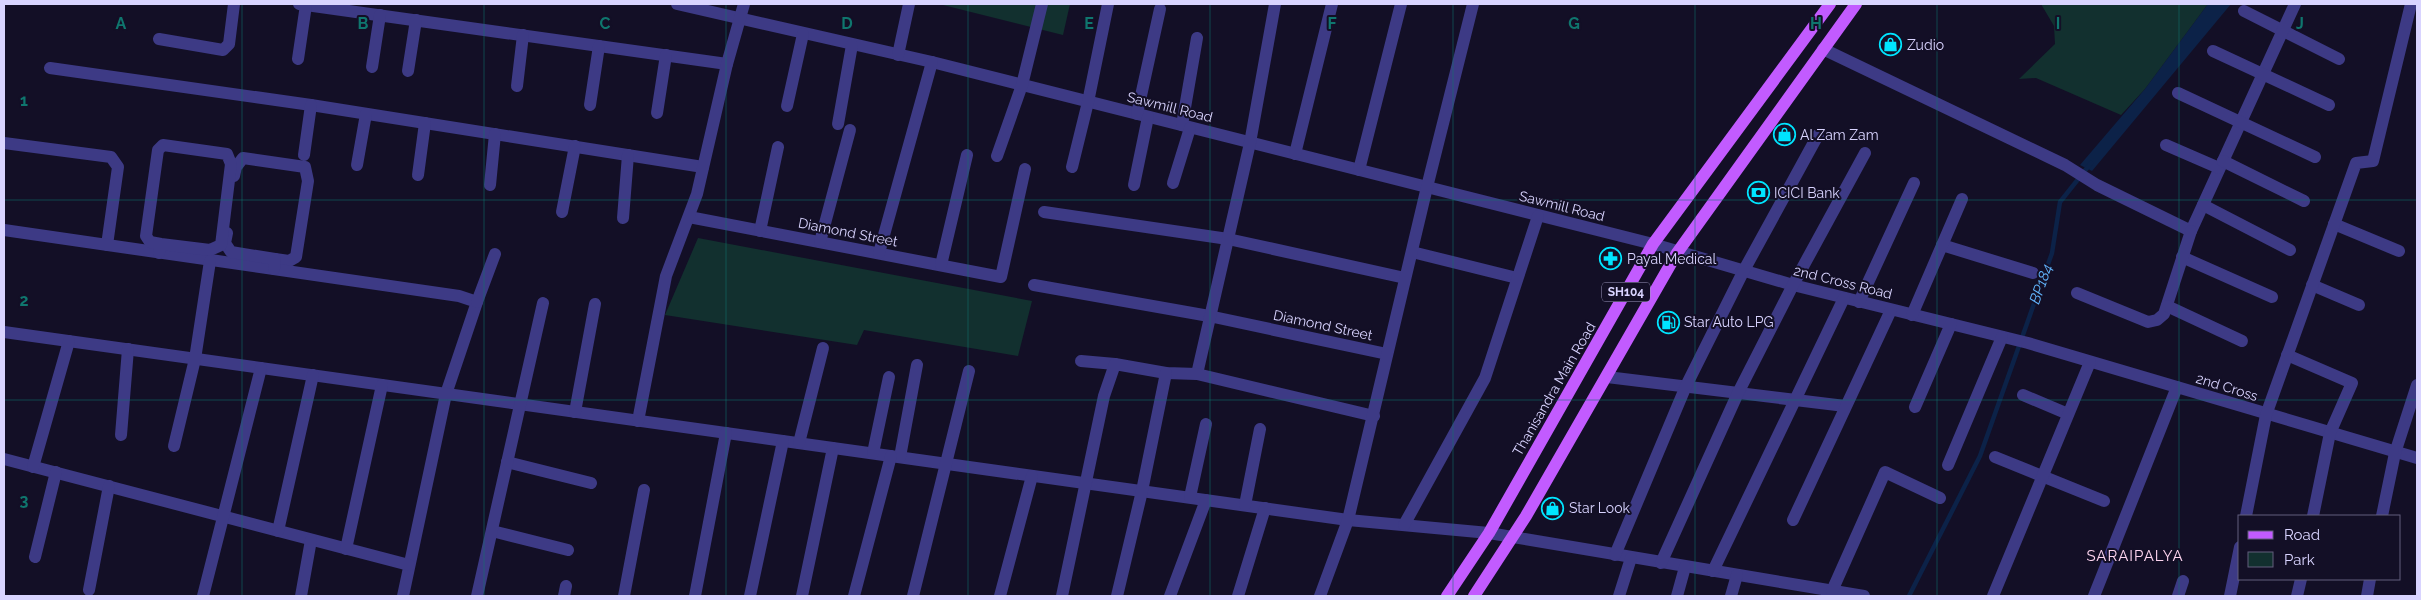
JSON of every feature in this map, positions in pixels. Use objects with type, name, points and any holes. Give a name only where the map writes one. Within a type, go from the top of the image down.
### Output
[{"type":"main road","name":"Thanisandra Main Road","points":[[1447,596],[1489,533],[1654,244],[1830,4]]},
{"type":"main road","name":"SH104","points":[[1474,596],[1512,538],[1677,253],[1856,4]]},
{"type":"street","points":[[159,39],[223,50],[229,44],[234,4]]},
{"type":"street","points":[[298,59],[303,4],[727,64]]},
{"type":"street","name":"Sawmill Road","points":[[677,4],[932,62],[1654,244]]},
{"type":"street","points":[[638,421],[666,276],[688,217],[703,167],[727,64],[744,4]]},
{"type":"street","points":[[898,55],[909,4]]},
{"type":"street","points":[[997,156],[1022,85],[1042,4]]},
{"type":"street","points":[[1072,167],[1088,102],[1108,4]]},
{"type":"street","points":[[1197,374],[1250,143],[1274,4]]},
{"type":"street","points":[[1295,154],[1332,4]]},
{"type":"street","points":[[1359,170],[1401,4]]},
{"type":"street","points":[[1387,354],[1473,4]]},
{"type":"street","points":[[2077,293],[2148,322],[2157,320],[2164,314],[2182,257],[2202,205],[2295,4]]},
{"type":"street","points":[[2246,515],[2266,415],[2312,285],[2356,163],[2373,161],[2411,4]]},
{"type":"street","points":[[1134,185],[1142,116],[1160,9]]},
{"type":"street","points":[[2244,11],[2339,59]]},
{"type":"street","points":[[372,67],[380,15]]},
{"type":"street","points":[[408,71],[416,20]]},
{"type":"street","points":[[787,106],[803,34]]},
{"type":"street","points":[[517,86],[523,35]]},
{"type":"street","points":[[1173,183],[1186,127],[1198,38]]},
{"type":"street","points":[[838,124],[852,45]]},
{"type":"street","points":[[590,105],[599,46]]},
{"type":"street","points":[[1823,49],[2065,165],[2097,185],[2191,232]]},
{"type":"street","points":[[2213,51],[2329,106]]},
{"type":"street","points":[[657,113],[666,55]]},
{"type":"street","points":[[879,253],[932,62]]},
{"type":"street","points":[[50,68],[311,105],[703,167]]},
{"type":"street","points":[[2178,93],[2315,157]]},
{"type":"street","points":[[304,155],[311,105]]},
{"type":"street","points":[[357,165],[366,114]]},
{"type":"street","points":[[418,175],[425,123]]},
{"type":"street","points":[[820,242],[850,130]]},
{"type":"street","points":[[490,184],[495,134]]},
{"type":"street","points":[[1615,555],[1686,386],[1743,272],[1818,135]]},
{"type":"street","points":[[4,143],[111,157],[118,167],[107,245]]},
{"type":"street","points":[[4,230],[107,245],[160,249],[210,250],[221,245],[231,164],[227,154],[163,145],[158,150],[146,236],[150,242],[160,249],[210,261],[274,264],[289,261],[296,257],[308,181],[305,167],[243,158],[236,167],[225,243],[231,252],[274,264],[459,296],[477,302]]},
{"type":"street","points":[[2166,145],[2221,164],[2304,201]]},
{"type":"street","points":[[562,212],[575,146]]},
{"type":"street","points":[[760,231],[778,147]]},
{"type":"street","points":[[1661,563],[1738,393],[1865,153]]},
{"type":"street","points":[[623,218],[628,155]]},
{"type":"street","points":[[941,265],[967,155]]},
{"type":"street","name":"Diamond Street","points":[[688,217],[1002,277],[1025,169]]},
{"type":"street","points":[[1859,302],[1914,183]]},
{"type":"street","points":[[1912,315],[1962,199]]},
{"type":"street","points":[[2202,205],[2290,250]]},
{"type":"street","points":[[1044,212],[1228,239],[1405,278]]},
{"type":"street","points":[[1404,525],[1485,378],[1538,216]]},
{"type":"street","points":[[2334,224],[2399,251]]},
{"type":"street","name":"2nd Cross Road","points":[[1654,244],[1677,253],[1793,286],[2028,343]]},
{"type":"street","points":[[1942,245],[2033,273]]},
{"type":"street","points":[[1412,252],[1517,278]]},
{"type":"street","points":[[402,596],[446,394],[494,254]]},
{"type":"street","points":[[2182,257],[2272,297]]},
{"type":"street","points":[[174,446],[195,359],[210,261]]},
{"type":"street","name":"Diamond Street","points":[[1034,285],[1209,316],[1387,354],[1374,416],[1348,520],[1320,596]]},
{"type":"street","points":[[2312,285],[2359,305]]},
{"type":"street","points":[[1713,571],[1844,298]]},
{"type":"street","points":[[477,596],[543,303]]},
{"type":"street","points":[[575,412],[595,304]]},
{"type":"street","points":[[2167,306],[2242,341]]},
{"type":"street","points":[[1793,520],[1891,310]]},
{"type":"street","points":[[1915,407],[1951,324]]},
{"type":"street","points":[[4,332],[1348,520],[1489,533],[1737,575],[1806,592],[1832,591],[1864,596]]},
{"type":"street","points":[[1948,464],[2008,338]]},
{"type":"street","points":[[34,467],[69,341]]},
{"type":"street","name":"2nd Cross","points":[[2028,343],[2266,415],[2417,458]]},
{"type":"street","points":[[800,443],[823,348]]},
{"type":"street","points":[[121,435],[128,350]]},
{"type":"street","points":[[2287,355],[2352,383],[2330,433],[2313,515]]},
{"type":"street","points":[[1081,361],[1115,364],[1166,373],[1197,374],[1374,416]]},
{"type":"street","points":[[1993,596],[2090,362]]},
{"type":"street","points":[[1062,596],[1104,396],[1115,364]]},
{"type":"street","points":[[854,596],[896,456],[917,365]]},
{"type":"street","points":[[203,596],[261,368]]},
{"type":"street","points":[[914,596],[969,371]]},
{"type":"street","points":[[1117,596],[1142,491],[1166,373]]},
{"type":"street","points":[[278,531],[313,375]]},
{"type":"street","points":[[1607,376],[1845,406]]},
{"type":"street","points":[[873,453],[889,377]]},
{"type":"street","points":[[346,548],[382,385]]},
{"type":"street","points":[[2382,515],[2395,453],[2417,385]]},
{"type":"street","points":[[2094,596],[2177,387]]},
{"type":"street","points":[[2022,395],[2068,414]]},
{"type":"street","points":[[1190,498],[1206,424]]},
{"type":"street","points":[[1245,505],[1260,429]]},
{"type":"street","points":[[695,596],[726,433]]},
{"type":"street","points":[[750,596],[783,441]]},
{"type":"street","points":[[802,596],[833,448]]},
{"type":"street","points":[[1995,457],[2104,501]]},
{"type":"street","points":[[4,459],[409,565]]},
{"type":"street","points":[[507,462],[591,482]]},
{"type":"street","points":[[35,557],[56,472]]},
{"type":"street","points":[[1832,591],[1885,472],[1940,498]]},
{"type":"street","points":[[1000,596],[1032,476]]},
{"type":"street","points":[[89,590],[109,486]]},
{"type":"street","points":[[624,596],[644,490]]},
{"type":"street","points":[[1170,596],[1206,500]]},
{"type":"street","points":[[1238,596],[1265,508]]},
{"type":"street","points":[[492,532],[568,550]]},
{"type":"street","points":[[301,596],[311,540]]},
{"type":"street","points":[[2230,596],[2238,557]]},
{"type":"street","points":[[1619,596],[1631,558]]},
{"type":"street","points":[[1677,596],[1684,566]]},
{"type":"street","points":[[1731,596],[1737,575]]},
{"type":"street","points":[[2297,596],[2301,580]]},
{"type":"street","points":[[2367,596],[2370,580]]},
{"type":"street","points":[[2178,596],[2183,581]]},
{"type":"green space","points":[[939,4],[1070,4],[1063,35]]},
{"type":"green space","points":[[2041,4],[2208,4],[2145,89],[2121,115],[2036,78],[2019,79],[2055,44],[2054,26]]},
{"type":"green space","points":[[698,238],[1032,301],[1018,356],[864,330],[857,345],[665,315]]},
{"type":"water","points":[[2208,4],[2231,4],[2092,171],[2080,165],[2145,89]]},
{"type":"waterway","name":"BP184","points":[[1909,596],[1980,456],[2052,253],[2060,202],[2091,163]]},
{"type":"place","name":"Zudio","points":[[1891,45]]},
{"type":"place","name":"Al Zam Zam","points":[[1784,135]]},
{"type":"place","name":"ICICI Bank","points":[[1758,193]]},
{"type":"place","name":"Payal Medical","points":[[1611,259]]},
{"type":"place","name":"Star Auto LPG","points":[[1668,322]]},
{"type":"place","name":"Star Look","points":[[1553,508]]},
{"type":"district","name":"SARAIPALYA","points":[[2135,556]]}]
